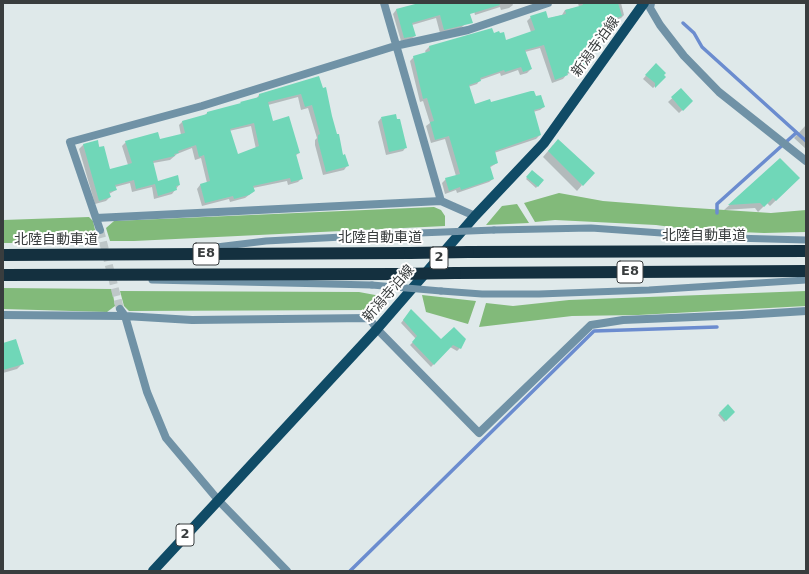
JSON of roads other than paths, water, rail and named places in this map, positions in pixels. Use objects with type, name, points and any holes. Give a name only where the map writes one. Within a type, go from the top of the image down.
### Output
[{"type":"highway","name":"北陸自動車道","points":[[3,255],[806,251]]},
{"type":"highway","name":"E8","points":[[3,276],[806,271]]},
{"type":"main road","name":"新潟寺泊線","points":[[153,571],[376,329],[475,216],[544,142],[644,3]]},
{"type":"street","points":[[384,3],[395,46],[442,201]]},
{"type":"street","points":[[100,230],[70,142],[202,106],[395,46],[468,30],[548,3]]},
{"type":"street","points":[[651,3],[650,8],[660,25],[684,56],[719,92],[806,161]]},
{"type":"street","points":[[96,218],[442,201],[475,216]]},
{"type":"street","points":[[3,315],[122,313],[192,320],[369,318],[376,329],[479,433],[591,325],[623,320],[742,316],[806,311]]},
{"type":"street","points":[[122,313],[147,392],[166,438],[219,501],[287,571]]},
{"type":"lane","points":[[151,255],[266,241],[494,230],[591,228],[732,238],[806,240]]},
{"type":"lane","points":[[71,275],[139,280],[372,285],[482,294],[539,294],[649,290],[806,280]]},
{"type":"waterway","points":[[683,23],[694,33],[702,47],[806,141]]},
{"type":"waterway","points":[[717,213],[717,204],[796,133]]},
{"type":"waterway","points":[[350,571],[594,331],[717,327]]},
{"type":"tunnel","points":[[100,230],[120,309]]}]
